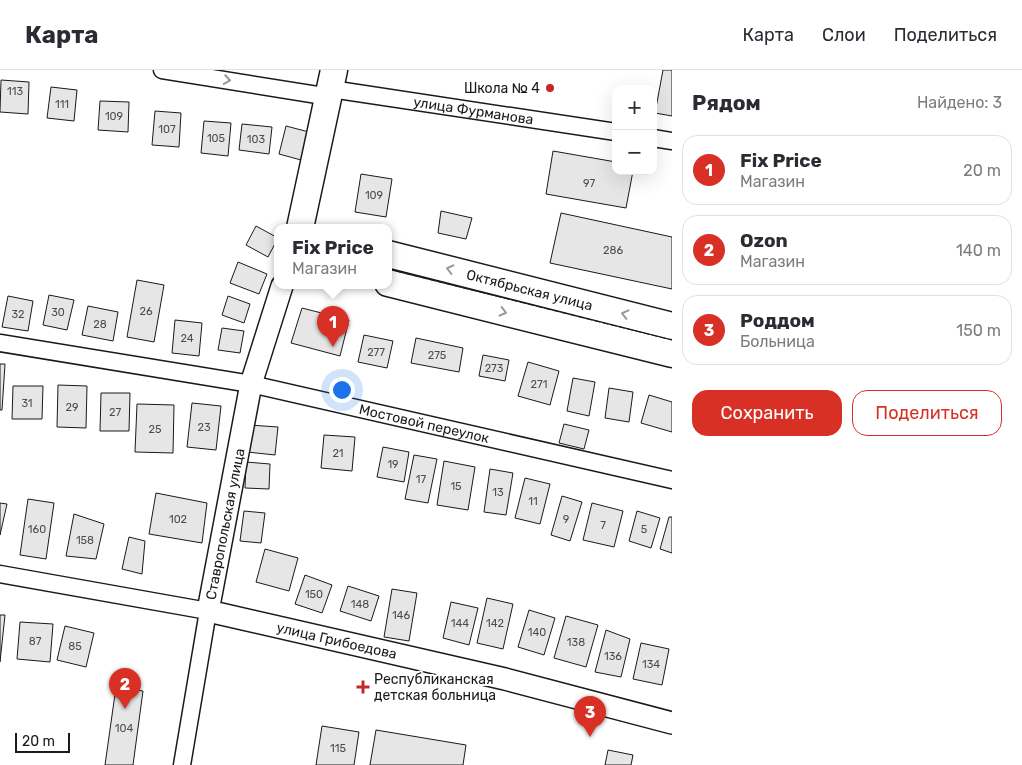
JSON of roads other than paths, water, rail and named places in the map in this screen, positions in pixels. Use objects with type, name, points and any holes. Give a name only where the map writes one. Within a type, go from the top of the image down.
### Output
[{"type":"main road","points":[[301,224],[332,85]]},
{"type":"main road","name":"Октябрьская улица","points":[[392,255],[672,326]]},
{"type":"main road","name":"Октябрьская улица","points":[[392,284],[672,354]]},
{"type":"street","name":"улица Фурманова","points":[[162,70],[332,85],[612,131]]},
{"type":"street","points":[[657,139],[672,141]]},
{"type":"street","name":"Ставропольская улица","points":[[182,765],[208,612],[251,384],[281,289]]},
{"type":"street","name":"Мостовой переулок","points":[[0,343],[251,384],[672,480]]},
{"type":"street","name":"улица Грибоедова","points":[[0,574],[208,612],[505,679],[672,723]]},
{"type":"place","name":"Школа № 4","points":[[550,88]]},
{"type":"place","name":"Fix Price","points":[[333,347]]},
{"type":"place","name":"Республиканская детская больница","points":[[363,687]]},
{"type":"place","name":"Ozon","points":[[125,709]]},
{"type":"place","name":"Роддом","points":[[590,737]]}]
